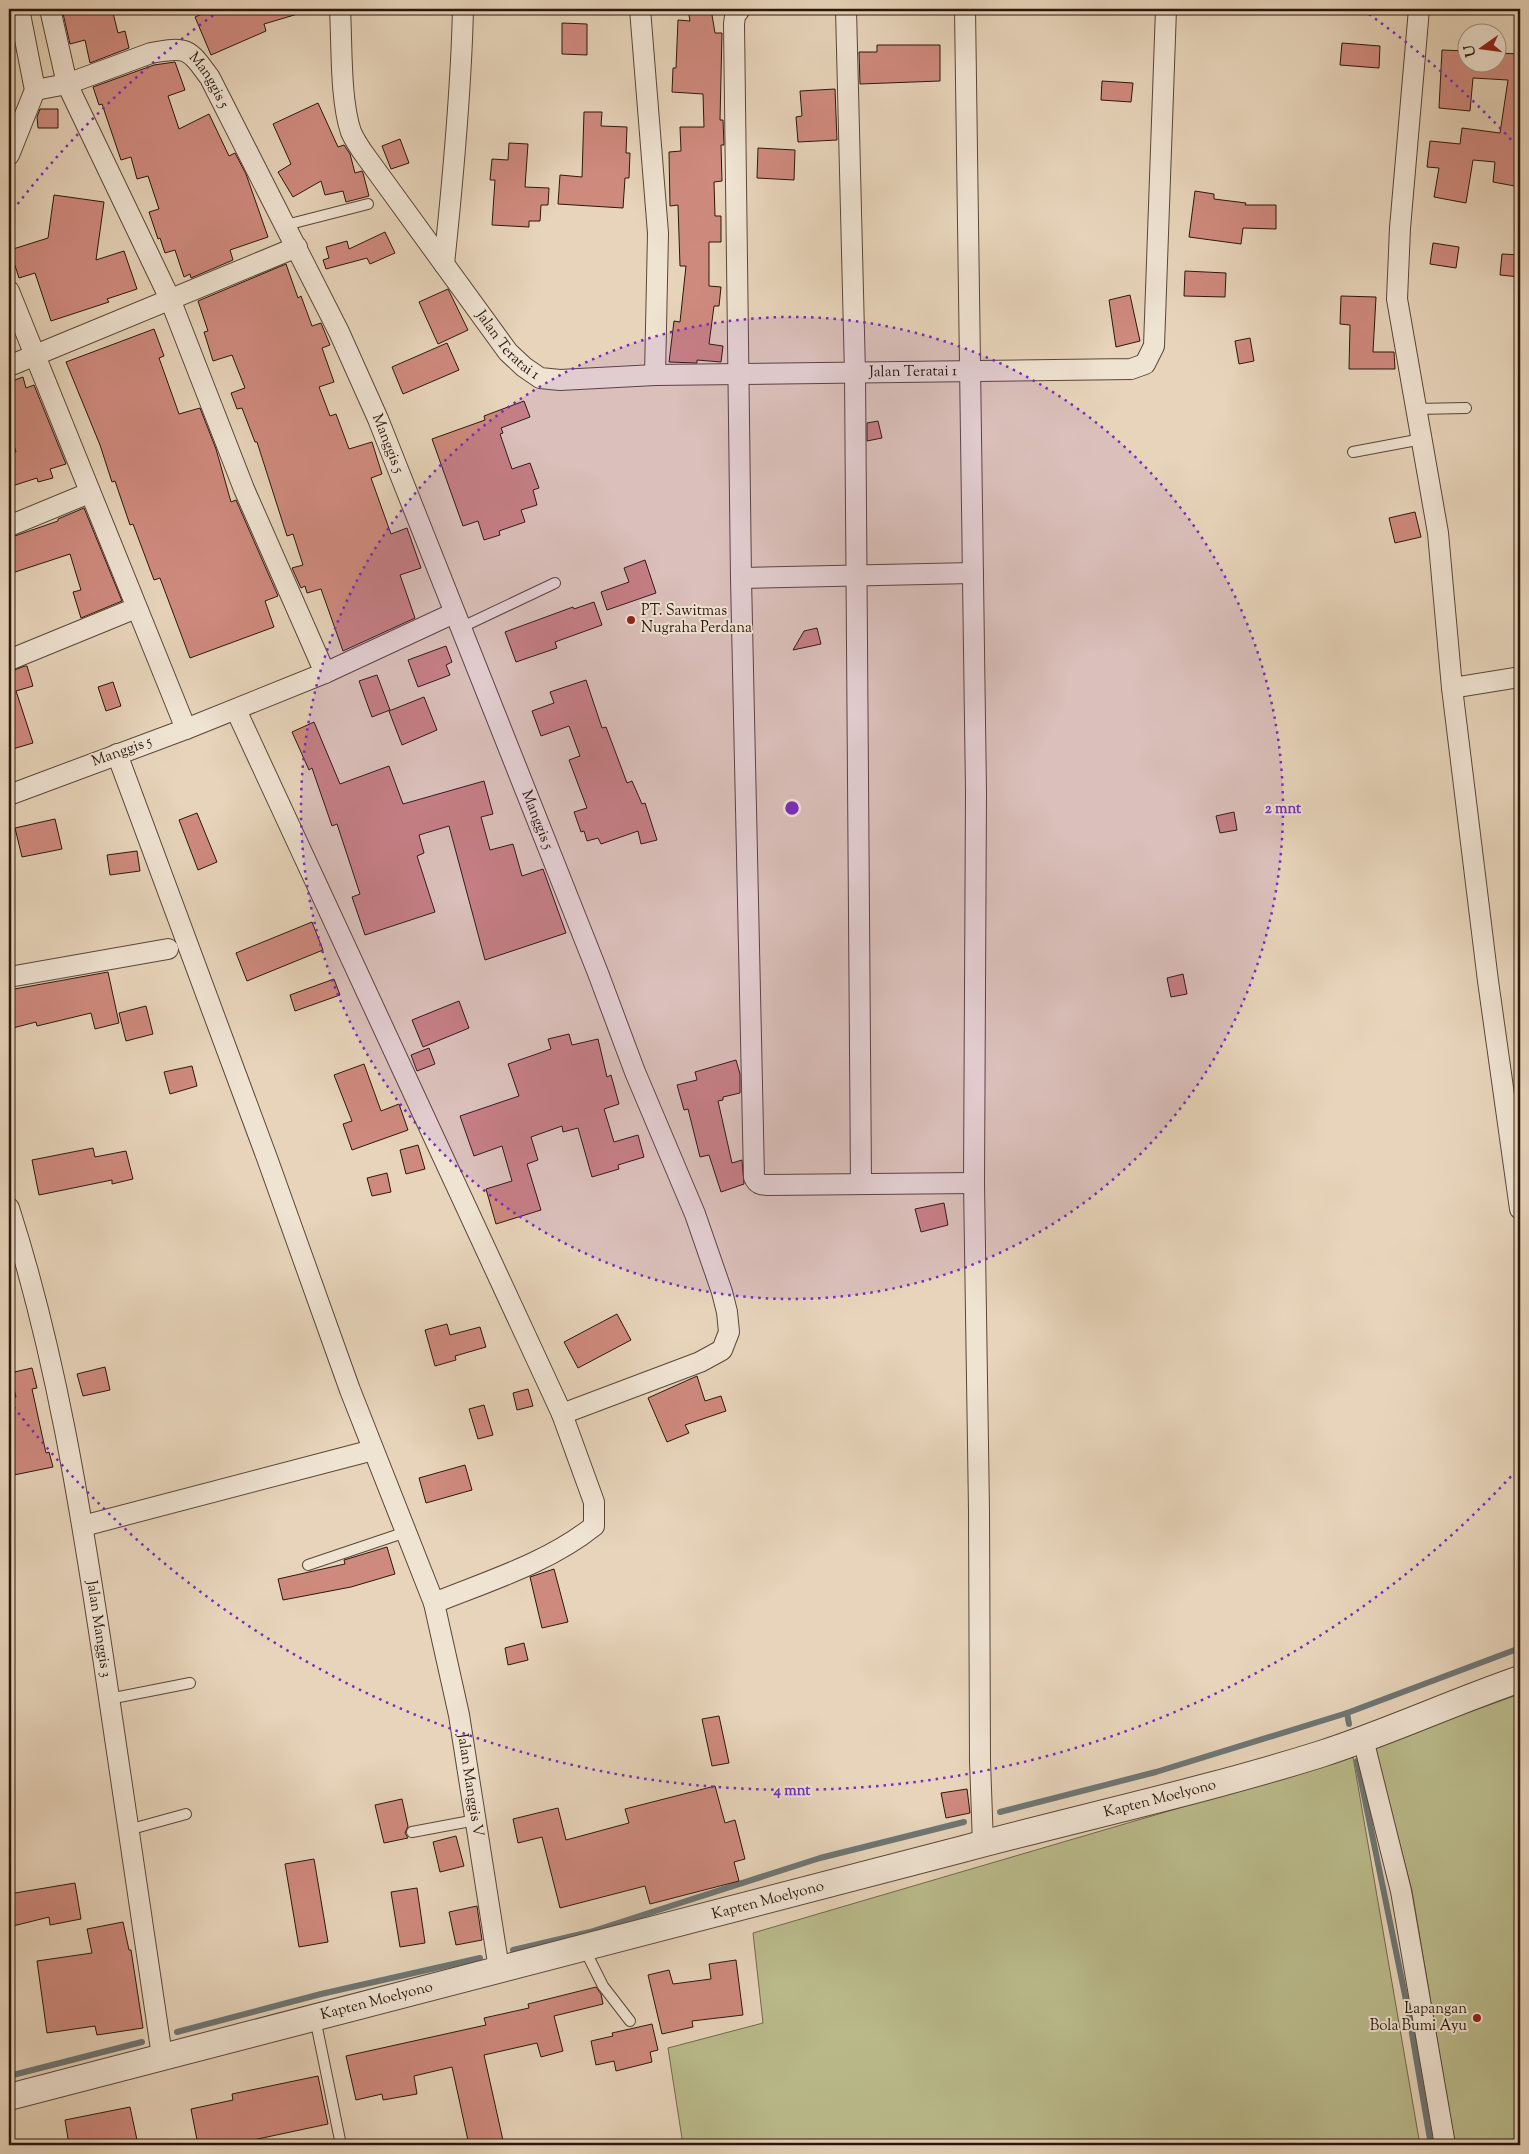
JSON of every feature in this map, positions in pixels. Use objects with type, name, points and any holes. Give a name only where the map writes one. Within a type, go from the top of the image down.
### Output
[{"type":"street","points":[[9,155],[35,90],[19,9]]},
{"type":"street","points":[[50,9],[67,84],[170,299],[244,489],[325,673]]},
{"type":"street","name":"Jalan Teratai 1","points":[[340,9],[346,107],[352,134],[367,158],[508,352],[524,367],[540,378],[560,380],[739,374],[1131,369],[1145,364],[1154,346],[1166,9]]},
{"type":"street","points":[[444,264],[457,148],[463,9]]},
{"type":"street","points":[[640,9],[658,233],[655,376]]},
{"type":"street","points":[[740,9],[735,16],[734,24],[741,578],[754,1177],[756,1182],[761,1185],[974,1183]]},
{"type":"street","points":[[846,9],[855,374],[861,1184]]},
{"type":"street","points":[[965,9],[976,792],[974,1183],[979,1510],[980,1761],[983,1844]]},
{"type":"street","points":[[1419,9],[1397,299],[1438,533],[1452,688],[1488,981],[1520,1209]]},
{"type":"street","name":"Manggis 5","points":[[35,90],[67,84],[151,53],[170,50],[188,51],[210,78],[339,332],[378,419],[598,973],[635,1072],[695,1214],[727,1312],[729,1332],[722,1350],[700,1362],[562,1414]]},
{"type":"street","points":[[9,366],[297,247]]},
{"type":"street","points":[[9,291],[89,493],[186,729]]},
{"type":"street","points":[[9,526],[89,493]]},
{"type":"street","points":[[741,578],[973,573]]},
{"type":"street","points":[[9,660],[136,608]]},
{"type":"street","name":"Manggis 5","points":[[9,796],[236,710],[457,621]]},
{"type":"street","points":[[1452,688],[1520,677]]},
{"type":"street","points":[[236,710],[562,1414],[594,1502],[594,1526],[577,1540],[548,1556],[434,1603]]},
{"type":"street","name":"Jalan Manggis V","points":[[117,754],[373,1450],[434,1603],[459,1715],[499,1969]]},
{"type":"street","points":[[9,977],[168,949]]},
{"type":"street","name":"Jalan Manggis 3","points":[[9,1208],[25,1264],[68,1438],[83,1526],[162,2056]]},
{"type":"street","points":[[83,1526],[373,1450]]},
{"type":"street","name":"Kapten Moelyono","points":[[9,2097],[583,1947],[724,1913],[983,1844],[1166,1798],[1322,1753],[1520,1679]]},
{"type":"street","points":[[1363,1739],[1401,1891],[1445,2145]]},
{"type":"lane","points":[[286,225],[368,204]]},
{"type":"lane","points":[[1416,409],[1466,408]]},
{"type":"lane","points":[[1353,452],[1422,439]]},
{"type":"lane","points":[[457,621],[555,583]]},
{"type":"lane","points":[[308,1565],[406,1532]]},
{"type":"lane","points":[[109,1699],[190,1683]]},
{"type":"lane","points":[[128,1830],[186,1814]]},
{"type":"lane","points":[[412,1832],[476,1820]]},
{"type":"lane","points":[[583,1947],[603,1986],[630,2021]]},
{"type":"lane","points":[[315,2018],[341,2145]]},
{"type":"green space","name":"Lapangan Bola Bumi Ayu","points":[[1520,1694],[1520,2145],[1455,2145],[1412,1891],[1374,1746]]},
{"type":"green space","points":[[1353,1757],[1420,2145],[683,2145],[668,2048],[763,2023],[753,1933]]},
{"type":"building","points":[[62,9],[112,9],[118,33],[125,31],[129,48],[90,63],[85,40],[70,44]]},
{"type":"building","points":[[214,9],[300,9],[301,13],[264,24],[266,31],[211,55],[195,17]]},
{"type":"building","points":[[688,9],[711,9],[715,33],[722,33],[720,120],[723,120],[724,145],[721,145],[722,181],[714,182],[715,216],[721,216],[721,242],[709,242],[709,286],[721,287],[719,306],[714,306],[709,344],[723,346],[721,362],[697,360],[697,363],[669,362],[674,321],[680,322],[686,266],[680,266],[678,205],[670,206],[669,152],[681,151],[680,127],[704,127],[703,94],[672,92],[673,68],[676,68],[678,20],[690,21]]},
{"type":"building","points":[[562,23],[587,24],[587,55],[562,54]]},
{"type":"building","points":[[1342,43],[1380,46],[1379,68],[1340,65]]},
{"type":"building","points":[[877,45],[940,45],[940,81],[860,84],[859,52],[877,52]]},
{"type":"building","points":[[1442,50],[1456,51],[1456,72],[1506,72],[1506,53],[1520,54],[1520,187],[1493,182],[1495,162],[1473,160],[1466,203],[1434,197],[1439,168],[1427,167],[1430,141],[1460,144],[1462,128],[1500,133],[1508,80],[1473,78],[1470,111],[1439,108]]},
{"type":"building","points":[[175,62],[185,90],[168,96],[179,129],[209,114],[229,156],[235,153],[246,174],[268,237],[230,250],[233,260],[191,278],[190,274],[184,277],[175,250],[165,253],[149,212],[159,209],[148,176],[137,179],[131,157],[121,160],[102,104],[99,105],[93,87],[154,65]]},
{"type":"building","points":[[1102,81],[1133,83],[1131,102],[1101,100]]},
{"type":"building","points":[[835,89],[837,140],[798,142],[796,117],[802,116],[800,91]]},
{"type":"building","points":[[318,103],[338,147],[344,145],[350,154],[355,173],[362,171],[369,196],[346,202],[343,191],[325,195],[321,181],[293,197],[278,172],[291,164],[273,124]]},
{"type":"building","points":[[40,109],[58,109],[58,128],[38,128],[37,117]]},
{"type":"building","points":[[584,112],[602,112],[601,126],[627,127],[626,153],[630,153],[629,178],[625,178],[623,208],[558,204],[560,175],[582,177]]},
{"type":"building","points":[[400,139],[409,163],[391,169],[382,146]]},
{"type":"building","points":[[509,143],[528,144],[525,187],[549,188],[548,205],[541,205],[540,221],[529,221],[529,227],[492,225],[495,180],[490,180],[492,159],[508,160]]},
{"type":"building","points":[[758,148],[795,150],[794,180],[757,178]]},
{"type":"building","points":[[1195,191],[1214,194],[1214,199],[1246,203],[1245,205],[1276,205],[1276,229],[1243,228],[1241,244],[1189,237]]},
{"type":"building","points":[[54,195],[104,202],[96,260],[124,251],[137,289],[107,299],[109,302],[51,321],[35,273],[19,278],[10,250],[48,238]]},
{"type":"building","points":[[385,232],[395,253],[370,264],[367,258],[326,269],[323,260],[329,258],[326,247],[347,241],[349,249]]},
{"type":"building","points":[[1433,243],[1459,247],[1456,268],[1430,264]]},
{"type":"building","points":[[1502,254],[1520,255],[1520,277],[1500,275]]},
{"type":"building","points":[[286,264],[298,298],[301,296],[312,326],[321,323],[330,345],[322,348],[334,382],[319,387],[330,416],[336,414],[349,449],[372,442],[382,474],[371,478],[391,534],[407,528],[421,568],[400,575],[415,618],[343,651],[321,589],[307,593],[305,586],[301,588],[292,568],[303,565],[293,534],[287,536],[257,442],[255,442],[242,408],[237,409],[231,393],[245,388],[232,355],[213,361],[204,332],[208,331],[198,301]]},
{"type":"building","points":[[1185,271],[1226,273],[1225,297],[1184,296]]},
{"type":"building","points":[[448,289],[468,330],[438,344],[419,302]]},
{"type":"building","points":[[1130,295],[1140,341],[1116,347],[1109,300]]},
{"type":"building","points":[[1341,296],[1376,297],[1373,352],[1394,352],[1395,369],[1349,369],[1350,325],[1340,324]]},
{"type":"building","points":[[154,329],[164,356],[159,358],[179,414],[200,408],[216,449],[231,502],[236,500],[278,596],[265,601],[274,627],[190,658],[160,578],[154,580],[133,524],[130,525],[115,481],[112,482],[100,445],[66,362]]},
{"type":"building","points":[[1250,338],[1254,361],[1239,364],[1235,341]]},
{"type":"building","points":[[447,343],[459,370],[403,394],[392,367]]},
{"type":"building","points":[[23,377],[26,388],[34,385],[66,464],[50,469],[53,478],[38,482],[37,478],[9,487],[9,454],[16,452],[9,428],[9,382]]},
{"type":"building","points":[[524,401],[530,417],[501,428],[503,433],[500,434],[512,469],[530,463],[539,488],[533,490],[537,505],[521,510],[525,522],[499,531],[500,535],[484,540],[478,521],[463,526],[432,439],[485,420],[484,416]]},
{"type":"building","points":[[878,421],[882,438],[867,441],[867,423]]},
{"type":"building","points":[[84,508],[122,601],[81,618],[73,592],[81,590],[70,554],[9,574],[9,538],[58,521],[58,519]]},
{"type":"building","points":[[1415,512],[1421,537],[1395,543],[1389,518]]},
{"type":"building","points":[[645,560],[656,593],[607,610],[601,592],[629,582],[624,568]]},
{"type":"building","points":[[594,602],[602,625],[555,642],[557,648],[516,662],[505,632],[573,607],[574,609]]},
{"type":"building","points":[[817,628],[821,644],[793,650],[804,631]]},
{"type":"building","points":[[446,646],[452,662],[446,665],[450,675],[418,687],[408,660]]},
{"type":"building","points":[[27,666],[33,686],[16,691],[33,743],[9,750],[9,672]]},
{"type":"building","points":[[377,675],[390,710],[372,717],[359,681]]},
{"type":"building","points":[[586,680],[602,728],[606,727],[627,783],[632,781],[642,804],[645,803],[657,840],[641,844],[638,831],[601,844],[598,838],[587,841],[584,831],[581,832],[574,812],[587,808],[569,760],[580,756],[569,726],[541,736],[532,711],[554,703],[550,692]]},
{"type":"building","points":[[113,682],[121,706],[106,711],[98,687]]},
{"type":"building","points":[[424,697],[437,730],[402,745],[389,711]]},
{"type":"building","points":[[314,722],[340,784],[389,766],[403,804],[484,781],[493,814],[481,817],[490,850],[513,844],[522,876],[543,869],[566,933],[485,960],[449,826],[419,835],[424,853],[417,856],[435,912],[365,935],[352,897],[360,894],[337,824],[332,826],[312,768],[309,770],[292,732]]},
{"type":"building","points":[[1234,812],[1237,830],[1220,833],[1216,816]]},
{"type":"building","points":[[197,813],[217,862],[198,870],[179,820]]},
{"type":"building","points":[[55,819],[62,849],[22,857],[15,828]]},
{"type":"building","points":[[137,851],[140,871],[110,875],[107,855]]},
{"type":"building","points":[[312,922],[323,950],[247,981],[236,953]]},
{"type":"building","points":[[108,972],[119,1023],[95,1029],[91,1013],[37,1026],[36,1022],[9,1029],[9,990]]},
{"type":"building","points":[[1183,974],[1187,994],[1171,997],[1167,978]]},
{"type":"building","points":[[334,979],[340,995],[295,1011],[290,995]]},
{"type":"building","points":[[459,1001],[469,1028],[423,1047],[412,1020]]},
{"type":"building","points":[[146,1006],[153,1034],[126,1041],[119,1013]]},
{"type":"building","points":[[569,1034],[572,1045],[598,1039],[607,1077],[611,1075],[619,1104],[604,1109],[614,1142],[638,1135],[644,1157],[618,1165],[619,1169],[592,1177],[578,1128],[563,1132],[562,1126],[531,1137],[538,1160],[527,1164],[541,1210],[496,1224],[486,1189],[512,1181],[502,1146],[474,1156],[460,1116],[519,1096],[508,1064],[551,1049],[548,1039]]},
{"type":"building","points":[[429,1048],[435,1064],[417,1071],[411,1055]]},
{"type":"building","points":[[736,1060],[740,1074],[740,1093],[723,1097],[723,1100],[718,1101],[732,1163],[742,1160],[744,1184],[721,1192],[709,1155],[700,1157],[688,1109],[684,1110],[677,1085],[697,1080],[695,1072]]},
{"type":"building","points":[[364,1064],[381,1111],[399,1104],[408,1130],[352,1150],[343,1124],[352,1121],[334,1075]]},
{"type":"building","points":[[192,1066],[197,1086],[170,1094],[164,1072]]},
{"type":"building","points":[[418,1145],[425,1169],[406,1174],[400,1150]]},
{"type":"building","points":[[93,1148],[95,1157],[126,1151],[133,1179],[112,1184],[112,1180],[39,1195],[32,1160]]},
{"type":"building","points":[[387,1173],[391,1192],[372,1196],[367,1178]]},
{"type":"building","points":[[944,1203],[948,1225],[921,1232],[915,1209]]},
{"type":"building","points":[[617,1314],[631,1340],[578,1368],[564,1342]]},
{"type":"building","points":[[447,1324],[450,1335],[480,1327],[486,1347],[455,1356],[456,1360],[435,1366],[425,1330]]},
{"type":"building","points":[[105,1367],[110,1390],[83,1396],[77,1374]]},
{"type":"building","points":[[32,1368],[37,1388],[32,1389],[46,1453],[49,1452],[53,1467],[9,1476],[9,1398],[16,1397],[10,1373]]},
{"type":"building","points":[[697,1376],[705,1401],[721,1396],[726,1411],[685,1425],[689,1433],[667,1442],[648,1398]]},
{"type":"building","points":[[528,1389],[533,1406],[517,1410],[513,1393]]},
{"type":"building","points":[[484,1405],[493,1435],[478,1439],[469,1409]]},
{"type":"building","points":[[465,1465],[472,1490],[426,1503],[419,1478]]},
{"type":"building","points":[[387,1547],[395,1574],[351,1587],[283,1600],[278,1579],[345,1564],[344,1560]]},
{"type":"building","points":[[554,1569],[568,1622],[542,1628],[530,1577]]},
{"type":"building","points":[[524,1643],[528,1660],[508,1665],[505,1648]]},
{"type":"building","points":[[719,1716],[729,1763],[712,1766],[702,1719]]},
{"type":"building","points":[[715,1786],[725,1823],[735,1820],[745,1859],[734,1862],[739,1881],[650,1904],[645,1886],[560,1908],[542,1837],[518,1843],[513,1819],[558,1808],[566,1840],[629,1823],[625,1809]]},
{"type":"building","points":[[967,1789],[970,1813],[946,1818],[941,1793]]},
{"type":"building","points":[[402,1799],[408,1826],[405,1833],[408,1838],[384,1843],[375,1805]]},
{"type":"building","points":[[456,1836],[464,1866],[440,1872],[433,1842]]},
{"type":"building","points":[[314,1859],[328,1942],[299,1947],[285,1864]]},
{"type":"building","points":[[75,1883],[81,1919],[50,1925],[49,1917],[9,1927],[9,1894]]},
{"type":"building","points":[[417,1888],[425,1943],[400,1947],[391,1892]]},
{"type":"building","points":[[477,1906],[482,1940],[456,1945],[449,1912]]},
{"type":"building","points":[[123,1922],[129,1950],[131,1950],[143,2028],[97,2035],[95,2026],[47,2033],[37,1961],[92,1953],[87,1929]]},
{"type":"building","points":[[736,1960],[743,2015],[692,2021],[693,2027],[662,2034],[648,1975],[669,1970],[673,1984],[711,1979],[709,1964]]},
{"type":"building","points":[[596,1987],[601,1994],[603,2004],[554,2016],[563,2051],[541,2057],[537,2043],[484,2055],[504,2145],[469,2145],[452,2067],[414,2076],[417,2094],[383,2100],[382,2094],[356,2100],[346,2056],[486,2025],[484,2018],[529,2008],[528,2004]]},
{"type":"building","points":[[652,2024],[658,2050],[650,2052],[652,2062],[616,2071],[614,2061],[596,2065],[591,2041],[613,2036],[612,2033]]},
{"type":"building","points":[[318,2076],[328,2124],[239,2143],[239,2145],[198,2145],[191,2109],[233,2100],[232,2094]]},
{"type":"building","points":[[130,2107],[137,2140],[110,2145],[69,2145],[65,2120]]},
{"type":"waterway","points":[[1000,1812],[1156,1772],[1347,1713],[1520,1648]]},
{"type":"waterway","points":[[1347,1713],[1349,1724]]},
{"type":"waterway","points":[[1357,1761],[1408,2010],[1431,2145]]},
{"type":"waterway","points":[[513,1950],[590,1932],[820,1858],[964,1822]]},
{"type":"waterway","points":[[177,2032],[321,1994],[480,1958]]},
{"type":"waterway","points":[[9,2076],[142,2042]]},
{"type":"place","name":"PT. Sawitmas Nugraha Perdana","points":[[631,620]]},
{"type":"place","name":"Lapangan Bola Bumi Ayu","points":[[1477,2018]]}]
